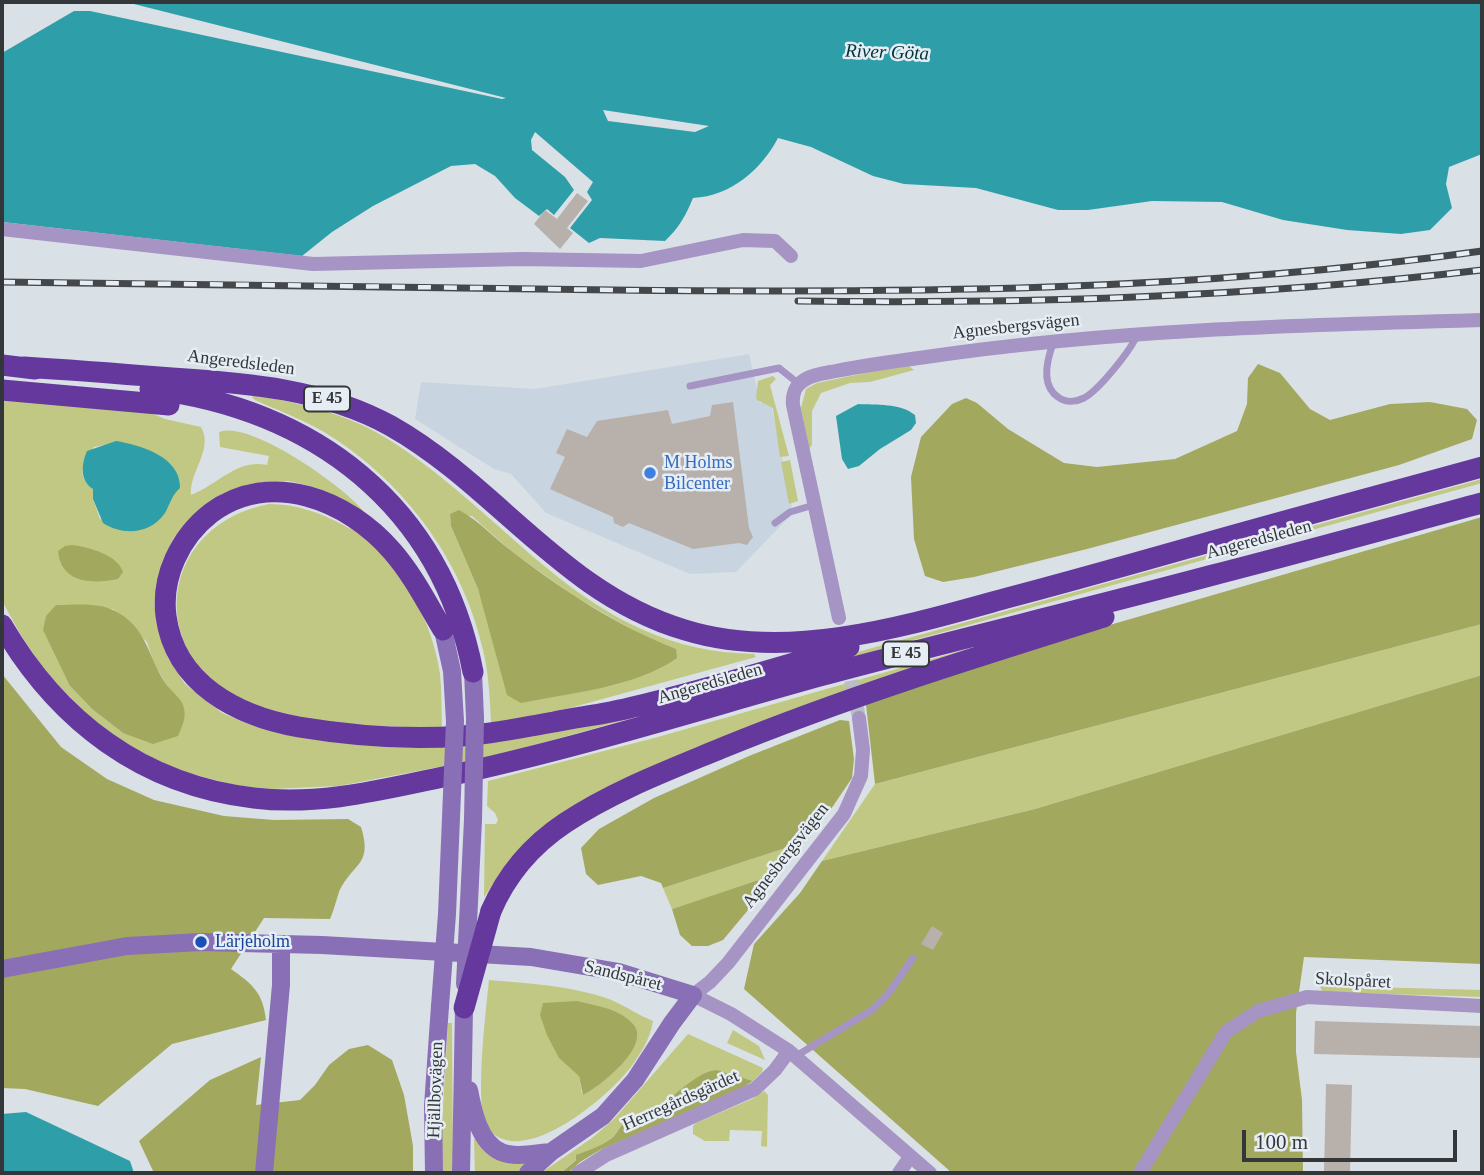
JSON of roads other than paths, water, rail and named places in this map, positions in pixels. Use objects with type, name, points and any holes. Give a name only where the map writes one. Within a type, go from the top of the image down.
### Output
[{"type":"highway","name":"E 45","points":[[2,365],[24,367]]},
{"type":"highway","name":"Angeredsleden","points":[[24,367],[250,384],[308,394],[350,407],[394,428],[432,454],[534,541],[595,588],[640,614],[687,631],[734,641],[786,643],[839,638],[960,611],[1482,467]]},
{"type":"highway","points":[[24,367],[185,394],[242,409],[289,427],[339,457],[395,509],[426,552],[458,615],[473,672]]},
{"type":"highway","points":[[2,390],[149,402],[196,409],[252,425],[290,443],[350,483],[395,530],[410,552],[431,594],[443,630]]},
{"type":"highway","points":[[443,630],[403,564],[373,531],[335,506],[295,493],[263,492],[247,495],[210,514],[190,533],[180,549],[172,567],[166,593],[166,614],[175,648],[192,675],[218,698],[247,713],[291,726],[385,737],[494,733],[628,709],[881,639],[960,611]]},
{"type":"highway","name":"Angeredsleden","points":[[2,625],[21,656],[54,698],[91,733],[115,749],[155,771],[203,789],[256,799],[305,800],[400,787],[501,765],[821,676],[1482,503]]},
{"type":"highway","points":[[464,1008],[491,911],[513,871],[565,823],[652,778],[825,708],[1173,595],[1213,575]]},
{"type":"main road","name":"Hjällbovägen","points":[[434,1173],[433,1107],[447,914],[455,721],[452,671],[443,630]]},
{"type":"main road","name":"Hjällbovägen","points":[[461,1173],[462,1055],[473,820],[473,672]]},
{"type":"main road","name":"Sandspåret","points":[[2,969],[127,946],[201,942],[281,944],[531,957],[619,972],[693,995]]},
{"type":"main road","points":[[264,1173],[281,985],[281,944]]},
{"type":"main road","points":[[528,1173],[551,1152],[603,1116],[635,1080],[693,995]]},
{"type":"main road","points":[[462,1055],[474,1112],[485,1137],[502,1152],[551,1152]]},
{"type":"main road","points":[[424,1173],[433,1107]]},
{"type":"street","points":[[2,229],[313,264],[522,259],[641,261],[743,240],[775,241],[791,256]]},
{"type":"street","name":"Agnesbergsvägen","points":[[799,384],[812,376],[874,363],[1055,341],[1255,327],[1482,320]]},
{"type":"street","points":[[799,384],[793,393],[793,405],[839,618]]},
{"type":"street","name":"Agnesbergsvägen","points":[[693,995],[728,963],[845,814],[862,776],[863,750],[859,718]]},
{"type":"street","name":"Sandspåret","points":[[693,995],[731,1014],[792,1054],[930,1173]]},
{"type":"street","name":"Skolspåret","points":[[1140,1173],[1226,1032],[1258,1011],[1307,997],[1482,1006]]},
{"type":"street","name":"Herregårdsgärdet","points":[[578,1173],[606,1155],[755,1088],[792,1054]]},
{"type":"street","points":[[899,1173],[910,1157]]},
{"type":"lane","points":[[1055,341],[1049,354],[1049,387],[1055,396],[1063,401],[1074,401],[1091,393],[1132,348],[1137,335]]},
{"type":"lane","points":[[690,386],[779,368],[799,384]]},
{"type":"lane","points":[[775,523],[790,512],[814,505]]},
{"type":"lane","points":[[792,1054],[872,1010],[888,994],[913,958]]},
{"type":"water","name":"River Göta","points":[[126,2],[1482,2],[1482,154],[1449,167],[1446,184],[1452,208],[1430,230],[1401,234],[1347,230],[1283,220],[1222,202],[1152,201],[1088,210],[1058,210],[976,188],[904,184],[873,176],[811,147],[778,138],[754,171],[732,187],[693,198],[682,221],[665,241],[600,238],[589,243],[570,228],[592,200],[587,192],[593,182],[535,132],[531,140],[532,150],[565,177],[574,190],[554,215],[547,209],[539,216],[515,198],[495,176],[475,164],[451,166],[373,206],[332,232],[302,256],[2,222],[2,53],[74,11],[90,11],[506,98]],"holes":[[[603,110],[709,126],[695,132],[608,121]]]},
{"type":"water","points":[[858,404],[902,408],[915,415],[916,423],[911,430],[859,466],[848,469],[842,459],[836,416]]},
{"type":"water","points":[[116,441],[158,454],[174,468],[179,477],[180,488],[165,513],[145,529],[119,530],[103,523],[93,499],[93,489],[84,477],[83,467],[87,451]]},
{"type":"water","points":[[26,1112],[130,1161],[134,1173],[4,1173],[2,1114]]},
{"type":"tunnel","points":[[847,660],[859,718]]},
{"type":"railway","points":[[2,282],[613,290],[940,290],[1265,275],[1482,251]]},
{"type":"railway","points":[[798,301],[1141,297],[1311,287],[1482,270]]},
{"type":"place","name":"M Holms Bilcenter","points":[[650,473]]},
{"type":"place","name":"Lärjeholm","points":[[201,942]]}]
